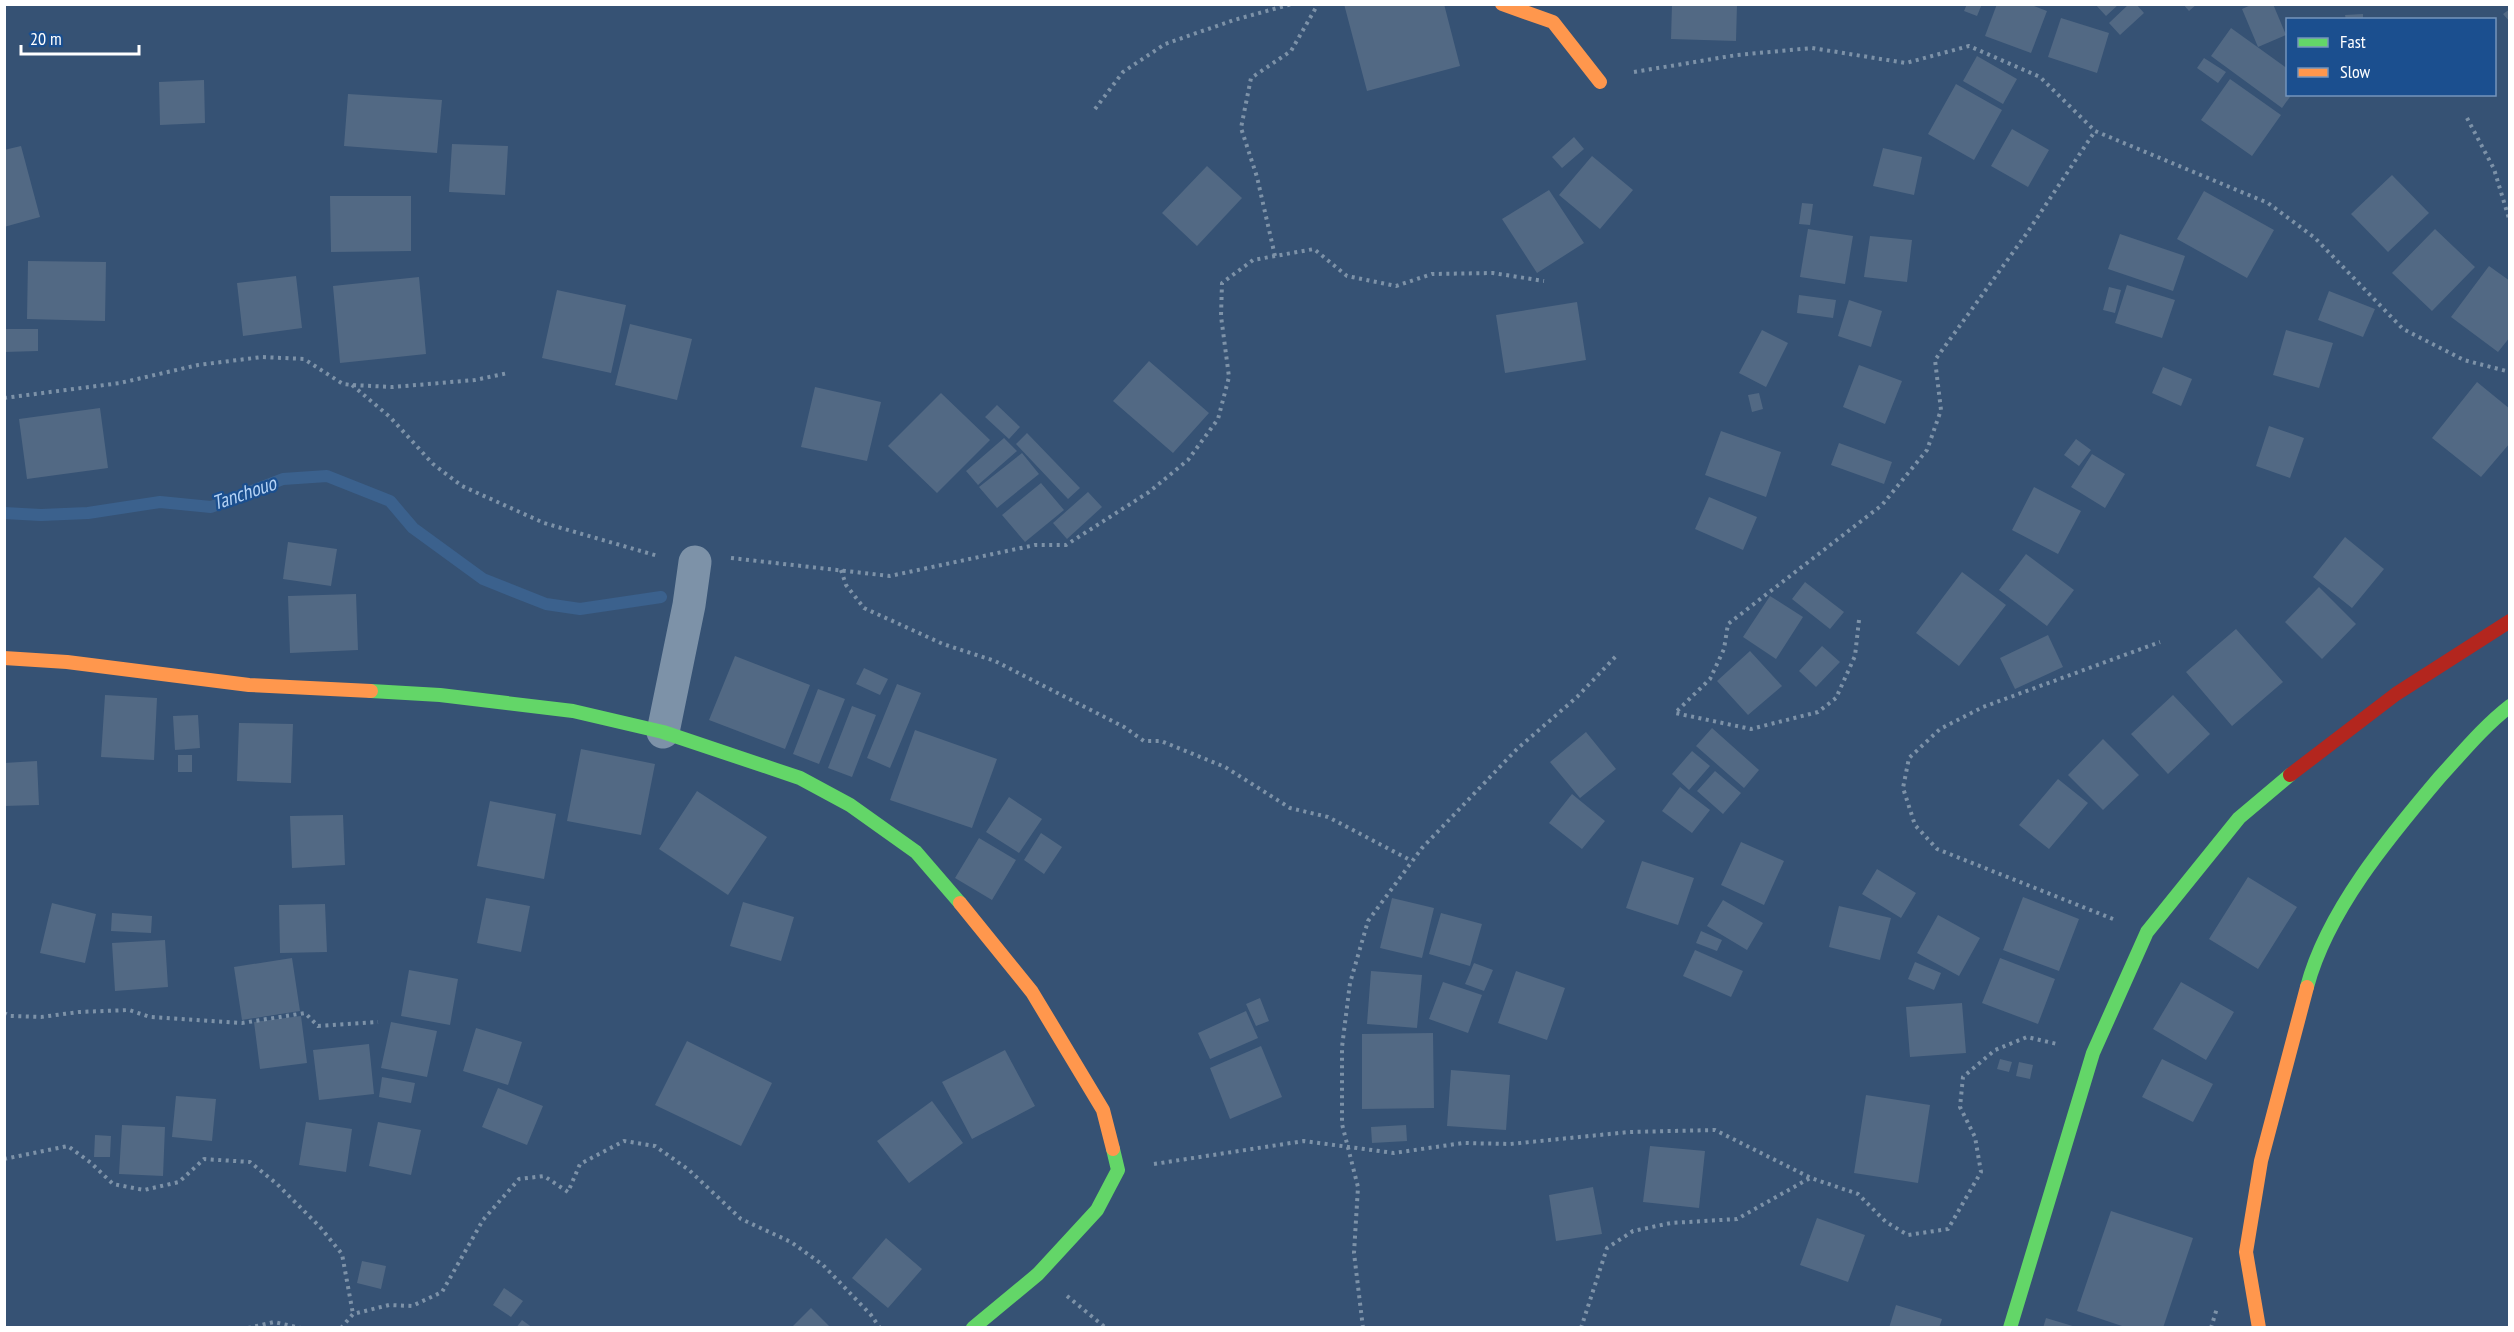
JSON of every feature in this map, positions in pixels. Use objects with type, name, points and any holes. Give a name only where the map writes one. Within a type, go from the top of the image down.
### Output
[{"type":"street","points":[[1502,4],[1553,22],[1600,82]]},
{"type":"street","points":[[663,732],[689,605],[695,562]]},
{"type":"street","points":[[2010,1328],[2092,1053],[2147,933],[2239,818],[2319,751],[2396,694],[2510,621]]},
{"type":"street","points":[[4,658],[67,662],[249,685],[440,695],[573,711],[663,732],[800,778],[850,805],[916,852],[1032,992],[1103,1110],[1118,1170],[1096,1210],[1038,1274],[973,1328]]},
{"type":"street","points":[[2259,1328],[2246,1252],[2261,1161],[2313,964],[2351,892],[2418,803],[2486,725],[2510,706]]},
{"type":"path","points":[[1095,109],[1123,72],[1165,44],[1234,20],[1292,4]]},
{"type":"path","points":[[1275,256],[1257,177],[1241,128],[1251,78],[1291,51],[1318,4]]},
{"type":"path","points":[[1600,82],[1647,68],[1737,55],[1812,48],[1906,63],[1969,46],[2040,77],[2095,131],[2268,203],[2315,237],[2403,329],[2464,360],[2510,372]]},
{"type":"path","points":[[2467,118],[2494,169],[2510,222]]},
{"type":"path","points":[[1859,620],[1855,656],[1836,698],[1818,712],[1751,729],[1675,713],[1710,679],[1724,649],[1728,624],[1882,506],[1928,450],[1941,410],[1935,360],[2026,233],[2095,131]]},
{"type":"path","points":[[352,385],[390,417],[433,464],[462,486],[544,523],[653,555],[695,562],[732,558],[890,576],[1035,545],[1066,545],[1149,492],[1188,460],[1218,419],[1229,377],[1221,316],[1222,283],[1253,260],[1314,249],[1347,276],[1396,286],[1432,274],[1493,273],[1544,281]]},
{"type":"path","points":[[4,398],[120,383],[198,365],[262,357],[304,359],[343,384],[352,385],[393,387],[475,380],[508,373]]},
{"type":"path","points":[[842,570],[846,585],[864,608],[943,644],[995,661],[1124,727],[1144,741],[1161,741],[1225,767],[1290,808],[1328,817],[1396,855],[1412,861]]},
{"type":"path","points":[[2147,933],[1937,849],[1915,825],[1903,788],[1909,758],[1940,729],[1983,707],[2160,642]]},
{"type":"path","points":[[1363,1328],[1354,1253],[1358,1187],[1342,1124],[1342,1047],[1350,983],[1368,921],[1422,848],[1517,749],[1577,697],[1618,654]]},
{"type":"path","points":[[4,1013],[10,1016],[41,1017],[80,1012],[129,1010],[150,1017],[242,1023],[305,1013],[318,1026],[378,1023]]},
{"type":"path","points":[[1118,1170],[1304,1141],[1394,1153],[1463,1143],[1510,1144],[1629,1132],[1716,1130],[1811,1178],[1858,1194],[1886,1221],[1908,1235],[1948,1229],[1981,1172],[1975,1137],[1960,1107],[1963,1077],[1995,1050],[2027,1037],[2092,1053]]},
{"type":"path","points":[[341,1328],[353,1314],[389,1305],[412,1306],[442,1292],[483,1220],[519,1179],[544,1176],[568,1192],[580,1164],[624,1141],[655,1146],[689,1170],[741,1219],[791,1242],[823,1265],[871,1315],[880,1328]]},
{"type":"path","points":[[4,1159],[68,1146],[91,1163],[113,1184],[144,1190],[179,1182],[204,1160],[250,1162],[277,1184],[320,1227],[342,1254],[353,1314]]},
{"type":"path","points":[[1581,1328],[1607,1248],[1634,1231],[1671,1223],[1737,1219],[1811,1178]]},
{"type":"path","points":[[1038,1274],[1106,1328]]},
{"type":"path","points":[[248,1328],[274,1322],[301,1328]]},
{"type":"building","points":[[1344,4],[1444,4],[1460,66],[1367,91]]},
{"type":"building","points":[[1672,4],[1737,4],[1736,41],[1671,39]]},
{"type":"building","points":[[1967,4],[1982,4],[1977,16],[1964,11]]},
{"type":"building","points":[[1997,4],[2029,4],[2047,11],[2031,53],[1985,36]]},
{"type":"building","points":[[2095,4],[2119,4],[2106,16]]},
{"type":"building","points":[[2129,4],[2136,4],[2144,13],[2120,35],[2109,23]]},
{"type":"building","points":[[2183,4],[2197,4],[2189,11]]},
{"type":"building","points":[[2253,4],[2273,4],[2286,35],[2258,47],[2242,9]]},
{"type":"building","points":[[2510,9],[2510,22],[2503,14]]},
{"type":"building","points":[[2363,14],[2363,18],[2346,18],[2345,15]]},
{"type":"building","points":[[2061,18],[2109,33],[2097,73],[2048,57]]},
{"type":"building","points":[[2231,28],[2286,68],[2286,96],[2291,96],[2282,108],[2211,56]]},
{"type":"building","points":[[1977,56],[2017,79],[2003,104],[1963,81]]},
{"type":"building","points":[[2204,58],[2226,72],[2218,83],[2197,68]]},
{"type":"building","points":[[2230,79],[2281,115],[2252,156],[2201,120]]},
{"type":"building","points":[[204,80],[205,123],[160,125],[159,82]]},
{"type":"building","points":[[1956,84],[2002,110],[1974,160],[1928,134]]},
{"type":"building","points":[[348,94],[442,100],[437,153],[344,146]]},
{"type":"building","points":[[2012,129],[2049,150],[2028,187],[1991,166]]},
{"type":"building","points":[[1574,137],[1584,149],[1562,168],[1552,157]]},
{"type":"building","points":[[452,144],[508,146],[505,195],[449,192]]},
{"type":"building","points":[[21,146],[40,217],[4,227],[4,150]]},
{"type":"building","points":[[1883,148],[1922,157],[1914,195],[1873,186]]},
{"type":"building","points":[[1592,156],[1633,190],[1600,229],[1559,195]]},
{"type":"building","points":[[1207,166],[1242,198],[1197,246],[1162,213]]},
{"type":"building","points":[[2392,175],[2429,213],[2388,252],[2351,214]]},
{"type":"building","points":[[1549,190],[1584,243],[1537,273],[1502,219]]},
{"type":"building","points":[[2204,191],[2274,230],[2247,278],[2177,239]]},
{"type":"building","points":[[330,196],[411,196],[411,251],[331,252]]},
{"type":"building","points":[[1802,203],[1813,204],[1810,225],[1799,224]]},
{"type":"building","points":[[1808,229],[1853,236],[1845,284],[1800,277]]},
{"type":"building","points":[[2435,229],[2475,267],[2432,311],[2392,273]]},
{"type":"building","points":[[2120,234],[2185,256],[2173,291],[2108,269]]},
{"type":"building","points":[[1870,236],[1912,240],[1907,282],[1864,277]]},
{"type":"building","points":[[28,261],[106,262],[105,321],[27,319]]},
{"type":"building","points":[[2489,266],[2510,281],[2510,337],[2498,352],[2451,317]]},
{"type":"building","points":[[296,276],[302,328],[243,336],[237,283]]},
{"type":"building","points":[[419,277],[426,354],[340,363],[333,286]]},
{"type":"building","points":[[2127,285],[2175,300],[2162,338],[2115,323]]},
{"type":"building","points":[[2109,287],[2121,290],[2115,313],[2103,310]]},
{"type":"building","points":[[557,290],[626,305],[611,373],[542,358]]},
{"type":"building","points":[[2329,291],[2375,309],[2363,337],[2318,320]]},
{"type":"building","points":[[1799,295],[1836,300],[1833,318],[1797,313]]},
{"type":"building","points":[[1849,300],[1882,311],[1871,347],[1838,336]]},
{"type":"building","points":[[1577,302],[1586,360],[1505,373],[1496,315]]},
{"type":"building","points":[[630,324],[692,339],[677,400],[615,385]]},
{"type":"building","points":[[4,329],[38,329],[38,351],[4,352]]},
{"type":"building","points":[[1762,330],[1788,343],[1766,387],[1739,373]]},
{"type":"building","points":[[2286,330],[2333,343],[2319,388],[2273,375]]},
{"type":"building","points":[[1149,361],[1209,413],[1173,453],[1113,401]]},
{"type":"building","points":[[1859,365],[1902,381],[1885,424],[1843,407]]},
{"type":"building","points":[[2163,367],[2192,379],[2181,406],[2152,393]]},
{"type":"building","points":[[2477,382],[2510,409],[2510,443],[2481,477],[2432,438]]},
{"type":"building","points":[[815,387],[881,402],[867,461],[801,447]]},
{"type":"building","points":[[941,393],[990,440],[937,493],[888,446]]},
{"type":"building","points":[[1759,393],[1763,409],[1752,412],[1748,395]]},
{"type":"building","points":[[997,405],[1020,427],[1009,439],[985,417]]},
{"type":"building","points":[[100,408],[108,468],[27,479],[19,419]]},
{"type":"building","points":[[2269,426],[2304,438],[2290,478],[2256,466]]},
{"type":"building","points":[[1721,431],[1781,452],[1766,497],[1705,475]]},
{"type":"building","points":[[1027,433],[1080,488],[1068,499],[1016,444]]},
{"type":"building","points":[[1004,438],[1017,451],[978,485],[966,471]]},
{"type":"building","points":[[2076,439],[2091,450],[2079,466],[2064,455]]},
{"type":"building","points":[[1839,443],[1892,462],[1884,484],[1831,465]]},
{"type":"building","points":[[1022,453],[1039,474],[997,508],[979,487]]},
{"type":"building","points":[[2092,454],[2125,474],[2105,508],[2071,487]]},
{"type":"building","points":[[1041,483],[1064,510],[1025,542],[1002,515]]},
{"type":"building","points":[[2034,487],[2081,511],[2058,554],[2012,530]]},
{"type":"building","points":[[1088,492],[1102,507],[1067,539],[1053,523]]},
{"type":"building","points":[[1709,497],[1757,517],[1743,550],[1695,529]]},
{"type":"building","points":[[2345,537],[2384,569],[2352,608],[2313,577]]},
{"type":"building","points":[[288,542],[337,549],[331,586],[283,579]]},
{"type":"building","points":[[2026,554],[2074,590],[2047,626],[1999,590]]},
{"type":"building","points":[[1962,572],[2006,605],[1959,666],[1916,633]]},
{"type":"building","points":[[1805,582],[1844,612],[1830,629],[1792,599]]},
{"type":"building","points":[[2319,587],[2356,624],[2322,659],[2285,622]]},
{"type":"building","points":[[356,594],[358,650],[290,653],[288,596]]},
{"type":"building","points":[[1770,596],[1803,617],[1776,659],[1743,637]]},
{"type":"building","points":[[2236,629],[2283,682],[2232,726],[2186,672]]},
{"type":"building","points":[[2048,635],[2063,667],[2015,689],[2000,658]]},
{"type":"building","points":[[1822,646],[1840,662],[1816,687],[1799,671]]},
{"type":"building","points":[[1750,651],[1782,686],[1748,715],[1717,681]]},
{"type":"building","points":[[735,656],[810,685],[785,749],[709,720]]},
{"type":"building","points":[[864,668],[888,679],[880,695],[856,684]]},
{"type":"building","points":[[897,684],[921,693],[890,768],[867,758]]},
{"type":"building","points":[[818,689],[845,699],[819,764],[793,754]]},
{"type":"building","points":[[105,695],[157,698],[154,760],[101,757]]},
{"type":"building","points":[[2173,695],[2210,734],[2168,774],[2131,734]]},
{"type":"building","points":[[852,706],[876,715],[852,777],[828,768]]},
{"type":"building","points":[[198,715],[200,748],[175,750],[173,716]]},
{"type":"building","points":[[239,723],[293,724],[291,783],[237,781]]},
{"type":"building","points":[[1712,728],[1759,770],[1744,788],[1696,746]]},
{"type":"building","points":[[915,730],[997,759],[972,828],[890,800]]},
{"type":"building","points":[[1586,732],[1616,769],[1580,798],[1550,762]]},
{"type":"building","points":[[2103,739],[2139,775],[2103,810],[2068,775]]},
{"type":"building","points":[[581,749],[655,764],[641,835],[567,821]]},
{"type":"building","points":[[1692,751],[1710,766],[1689,790],[1672,774]]},
{"type":"building","points":[[178,755],[192,755],[192,772],[178,772]]},
{"type":"building","points":[[37,761],[39,805],[4,806],[4,763]]},
{"type":"building","points":[[1715,771],[1741,793],[1723,814],[1697,791]]},
{"type":"building","points":[[2058,779],[2088,803],[2049,849],[2019,825]]},
{"type":"building","points":[[1680,787],[1710,810],[1692,833],[1662,811]]},
{"type":"building","points":[[697,791],[767,837],[728,895],[659,849]]},
{"type":"building","points":[[1572,794],[1605,821],[1582,849],[1549,823]]},
{"type":"building","points":[[1009,797],[1042,819],[1019,853],[986,832]]},
{"type":"building","points":[[490,801],[556,814],[544,879],[477,866]]},
{"type":"building","points":[[343,815],[345,865],[292,868],[290,816]]},
{"type":"building","points":[[1041,833],[1062,847],[1044,874],[1024,860]]},
{"type":"building","points":[[979,838],[1016,860],[992,900],[955,878]]},
{"type":"building","points":[[1741,842],[1784,861],[1764,905],[1721,885]]},
{"type":"building","points":[[1642,861],[1694,878],[1678,925],[1626,908]]},
{"type":"building","points":[[1877,869],[1916,893],[1901,918],[1862,894]]},
{"type":"building","points":[[2248,877],[2297,907],[2258,969],[2209,939]]},
{"type":"building","points":[[2023,897],[2079,919],[2059,971],[2003,950]]},
{"type":"building","points":[[486,898],[530,906],[521,952],[477,943]]},
{"type":"building","points":[[1392,898],[1434,908],[1422,958],[1380,948]]},
{"type":"building","points":[[1723,900],[1763,923],[1747,950],[1707,926]]},
{"type":"building","points":[[743,902],[794,917],[781,961],[730,946]]},
{"type":"building","points":[[52,903],[96,914],[85,963],[40,953]]},
{"type":"building","points":[[325,904],[327,952],[280,953],[279,905]]},
{"type":"building","points":[[1839,906],[1891,918],[1880,960],[1829,947]]},
{"type":"building","points":[[112,913],[152,916],[151,933],[111,931]]},
{"type":"building","points":[[1441,913],[1482,924],[1470,966],[1429,954]]},
{"type":"building","points":[[1938,915],[1980,938],[1959,976],[1917,953]]},
{"type":"building","points":[[1701,931],[1722,940],[1717,951],[1696,943]]},
{"type":"building","points":[[165,940],[168,987],[115,991],[112,943]]},
{"type":"building","points":[[1695,950],[1743,971],[1731,997],[1683,976]]},
{"type":"building","points":[[292,958],[300,1011],[242,1020],[234,967]]},
{"type":"building","points":[[2000,958],[2055,979],[2038,1024],[1982,1003]]},
{"type":"building","points":[[1915,962],[1941,973],[1934,990],[1908,979]]},
{"type":"building","points":[[1474,963],[1493,970],[1484,991],[1465,984]]},
{"type":"building","points":[[409,970],[458,979],[450,1025],[401,1016]]},
{"type":"building","points":[[1371,971],[1422,975],[1417,1028],[1367,1024]]},
{"type":"building","points":[[1516,971],[1565,988],[1547,1040],[1498,1023]]},
{"type":"building","points":[[1443,982],[1482,995],[1468,1033],[1429,1019]]},
{"type":"building","points":[[2181,982],[2234,1012],[2206,1060],[2153,1029]]},
{"type":"building","points":[[1260,998],[1269,1021],[1256,1026],[1246,1004]]},
{"type":"building","points":[[1962,1003],[1966,1053],[1910,1057],[1906,1007]]},
{"type":"building","points":[[1246,1011],[1258,1038],[1210,1059],[1198,1033]]},
{"type":"building","points":[[301,1016],[307,1063],[260,1069],[254,1022]]},
{"type":"building","points":[[391,1022],[437,1031],[427,1077],[381,1068]]},
{"type":"building","points":[[476,1028],[522,1042],[508,1085],[463,1071]]},
{"type":"building","points":[[1433,1033],[1434,1108],[1362,1109],[1362,1034]]},
{"type":"building","points":[[687,1041],[772,1083],[741,1146],[655,1105]]},
{"type":"building","points":[[369,1044],[374,1094],[319,1100],[313,1050]]},
{"type":"building","points":[[1261,1046],[1282,1097],[1230,1119],[1210,1068]]},
{"type":"building","points":[[1005,1050],[1035,1106],[972,1139],[942,1082]]},
{"type":"building","points":[[2000,1059],[2012,1062],[2009,1072],[1997,1069]]},
{"type":"building","points":[[2162,1059],[2213,1084],[2193,1122],[2142,1097]]},
{"type":"building","points":[[2019,1062],[2033,1065],[2030,1079],[2016,1076]]},
{"type":"building","points":[[1451,1070],[1510,1075],[1506,1130],[1447,1126]]},
{"type":"building","points":[[382,1077],[415,1083],[411,1103],[379,1097]]},
{"type":"building","points":[[498,1088],[543,1106],[527,1145],[482,1127]]},
{"type":"building","points":[[1866,1095],[1930,1105],[1918,1183],[1854,1173]]},
{"type":"building","points":[[176,1096],[216,1099],[212,1141],[172,1137]]},
{"type":"building","points":[[932,1101],[963,1143],[909,1183],[877,1141]]},
{"type":"building","points":[[306,1122],[352,1129],[346,1172],[299,1165]]},
{"type":"building","points":[[378,1122],[421,1130],[411,1175],[369,1166]]},
{"type":"building","points":[[122,1125],[165,1127],[163,1176],[119,1174]]},
{"type":"building","points":[[1406,1125],[1407,1141],[1372,1143],[1371,1127]]},
{"type":"building","points":[[95,1135],[111,1136],[110,1157],[94,1157]]},
{"type":"building","points":[[1650,1146],[1705,1151],[1699,1208],[1643,1202]]},
{"type":"building","points":[[1593,1187],[1602,1234],[1556,1241],[1549,1195]]},
{"type":"building","points":[[2111,1211],[2193,1238],[2163,1328],[2128,1328],[2077,1311]]},
{"type":"building","points":[[1817,1218],[1865,1235],[1848,1282],[1800,1265]]},
{"type":"building","points":[[886,1238],[922,1269],[888,1308],[852,1278]]},
{"type":"building","points":[[362,1261],[386,1266],[381,1289],[357,1283]]},
{"type":"building","points":[[504,1288],[523,1301],[511,1317],[493,1305]]},
{"type":"building","points":[[1896,1305],[1942,1319],[1939,1328],[1889,1328]]},
{"type":"building","points":[[811,1308],[831,1328],[791,1328]]},
{"type":"building","points":[[2046,1318],[2076,1327],[2076,1328],[2043,1328]]},
{"type":"building","points":[[522,1320],[533,1328],[516,1328]]},
{"type":"waterway","name":"Tanchouo","points":[[4,513],[41,515],[88,513],[160,502],[211,507],[283,479],[327,476],[390,501],[413,528],[483,579],[546,604],[580,609],[661,597]]},
{"type":"traffic: fast","points":[[371,691],[440,695],[573,711],[663,732],[800,778],[850,805],[916,852],[960,903]]},
{"type":"traffic: fast","points":[[2307,987],[2316,959],[2329,931],[2362,876],[2439,778],[2482,731],[2510,706]]},
{"type":"traffic: fast","points":[[2010,1328],[2093,1053],[2147,932],[2239,818],[2290,775]]},
{"type":"traffic: fast","points":[[973,1328],[1038,1274],[1097,1210],[1118,1170],[1113,1149]]},
{"type":"traffic: slow","points":[[1502,4],[1553,22],[1600,82]]},
{"type":"traffic: slow","points":[[4,658],[67,662],[249,685],[371,691]]},
{"type":"traffic: slow","points":[[960,903],[1032,992],[1103,1110],[1113,1149]]},
{"type":"traffic: slow","points":[[2259,1328],[2246,1252],[2261,1161],[2307,987]]},
{"type":"traffic: jam","points":[[2290,775],[2396,694],[2510,621]]}]
